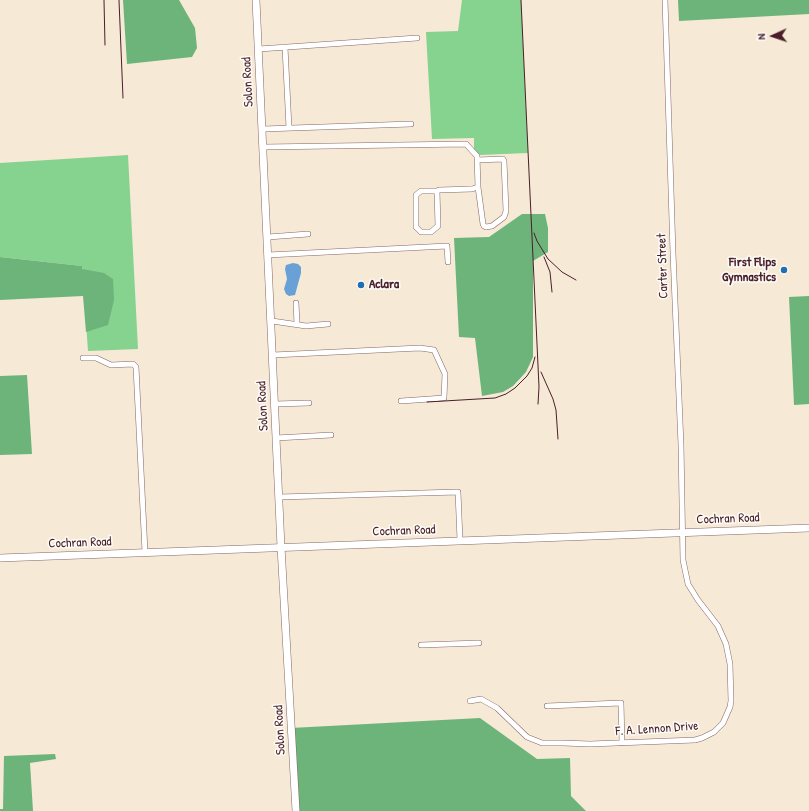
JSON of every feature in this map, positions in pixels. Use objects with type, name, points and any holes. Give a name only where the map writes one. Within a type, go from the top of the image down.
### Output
[{"type":"street","name":"Solon Road","points":[[256,0],[272,321],[281,547],[296,811]]},
{"type":"street","name":"Carter Street","points":[[665,0],[673,258],[681,445],[682,532]]},
{"type":"street","points":[[259,49],[417,38]]},
{"type":"street","points":[[285,47],[289,128]]},
{"type":"street","points":[[263,129],[411,124]]},
{"type":"street","points":[[264,147],[466,144],[477,156],[477,160],[478,187],[483,224],[484,226],[492,226],[504,217],[506,211],[504,161],[502,159],[477,160]]},
{"type":"street","points":[[437,191],[438,226],[431,232],[421,232],[416,227],[416,195],[420,191],[472,189],[478,187]]},
{"type":"street","points":[[268,237],[308,234]]},
{"type":"street","points":[[268,255],[447,246],[448,262]]},
{"type":"street","points":[[296,303],[297,324]]},
{"type":"street","points":[[272,321],[306,326],[328,324]]},
{"type":"street","points":[[273,355],[420,348],[434,350],[445,374],[444,398],[401,401]]},
{"type":"street","points":[[83,358],[96,358],[111,365],[132,364],[136,368],[145,552]]},
{"type":"street","points":[[275,404],[309,403]]},
{"type":"street","points":[[276,438],[331,435]]},
{"type":"street","points":[[279,497],[458,492],[460,540]]},
{"type":"street","name":"Cochran Road","points":[[0,558],[809,528]]},
{"type":"street","name":"F. A. Lennon Drive","points":[[470,701],[481,699],[497,708],[527,737],[542,743],[622,743],[686,740],[702,738],[714,732],[723,723],[730,707],[730,664],[728,651],[718,626],[688,584],[684,560],[682,532]]},
{"type":"street","points":[[421,645],[479,643]]},
{"type":"street","points":[[547,706],[621,703],[622,743]]},
{"type":"green space","points":[[123,0],[179,0],[195,28],[197,48],[192,57],[127,64]]},
{"type":"green space","points":[[462,0],[521,0],[528,153],[480,155],[474,149],[474,138],[432,139],[426,32],[458,31]]},
{"type":"green space","points":[[678,0],[809,0],[809,14],[679,21]]},
{"type":"green space","points":[[128,155],[138,349],[88,351],[82,266],[0,257],[0,163]]},
{"type":"green space","points":[[522,214],[545,214],[548,228],[548,252],[533,261],[533,357],[526,372],[513,386],[503,392],[482,396],[475,338],[459,337],[454,238],[489,237]]},
{"type":"green space","points":[[0,257],[82,266],[82,269],[104,273],[113,279],[114,300],[108,325],[86,332],[83,296],[0,300]]},
{"type":"green space","points":[[809,296],[809,404],[794,405],[789,297]]},
{"type":"green space","points":[[27,375],[32,454],[0,455],[0,376]]},
{"type":"green space","points":[[480,718],[537,759],[570,758],[571,796],[586,811],[296,811],[291,728]]},
{"type":"green space","points":[[55,754],[56,759],[30,763],[33,811],[0,811],[0,809],[3,809],[4,756]]},
{"type":"water","points":[[293,263],[298,264],[301,267],[301,273],[295,295],[289,296],[286,294],[284,289],[287,279],[285,269],[286,265]]},
{"type":"railway","points":[[104,0],[105,45]]},
{"type":"railway","points":[[119,0],[123,98]]},
{"type":"railway","points":[[521,0],[539,387],[538,404]]},
{"type":"railway","points":[[534,233],[548,259],[562,272],[576,280]]},
{"type":"railway","points":[[544,257],[550,272],[552,292]]},
{"type":"railway","points":[[427,402],[495,398],[506,394],[515,388],[527,376],[532,368],[535,357]]},
{"type":"railway","points":[[541,372],[553,399],[556,410],[558,439]]},
{"type":"place","name":"First Flips Gymnastics","points":[[784,270]]},
{"type":"place","name":"Aclara","points":[[361,285]]}]
